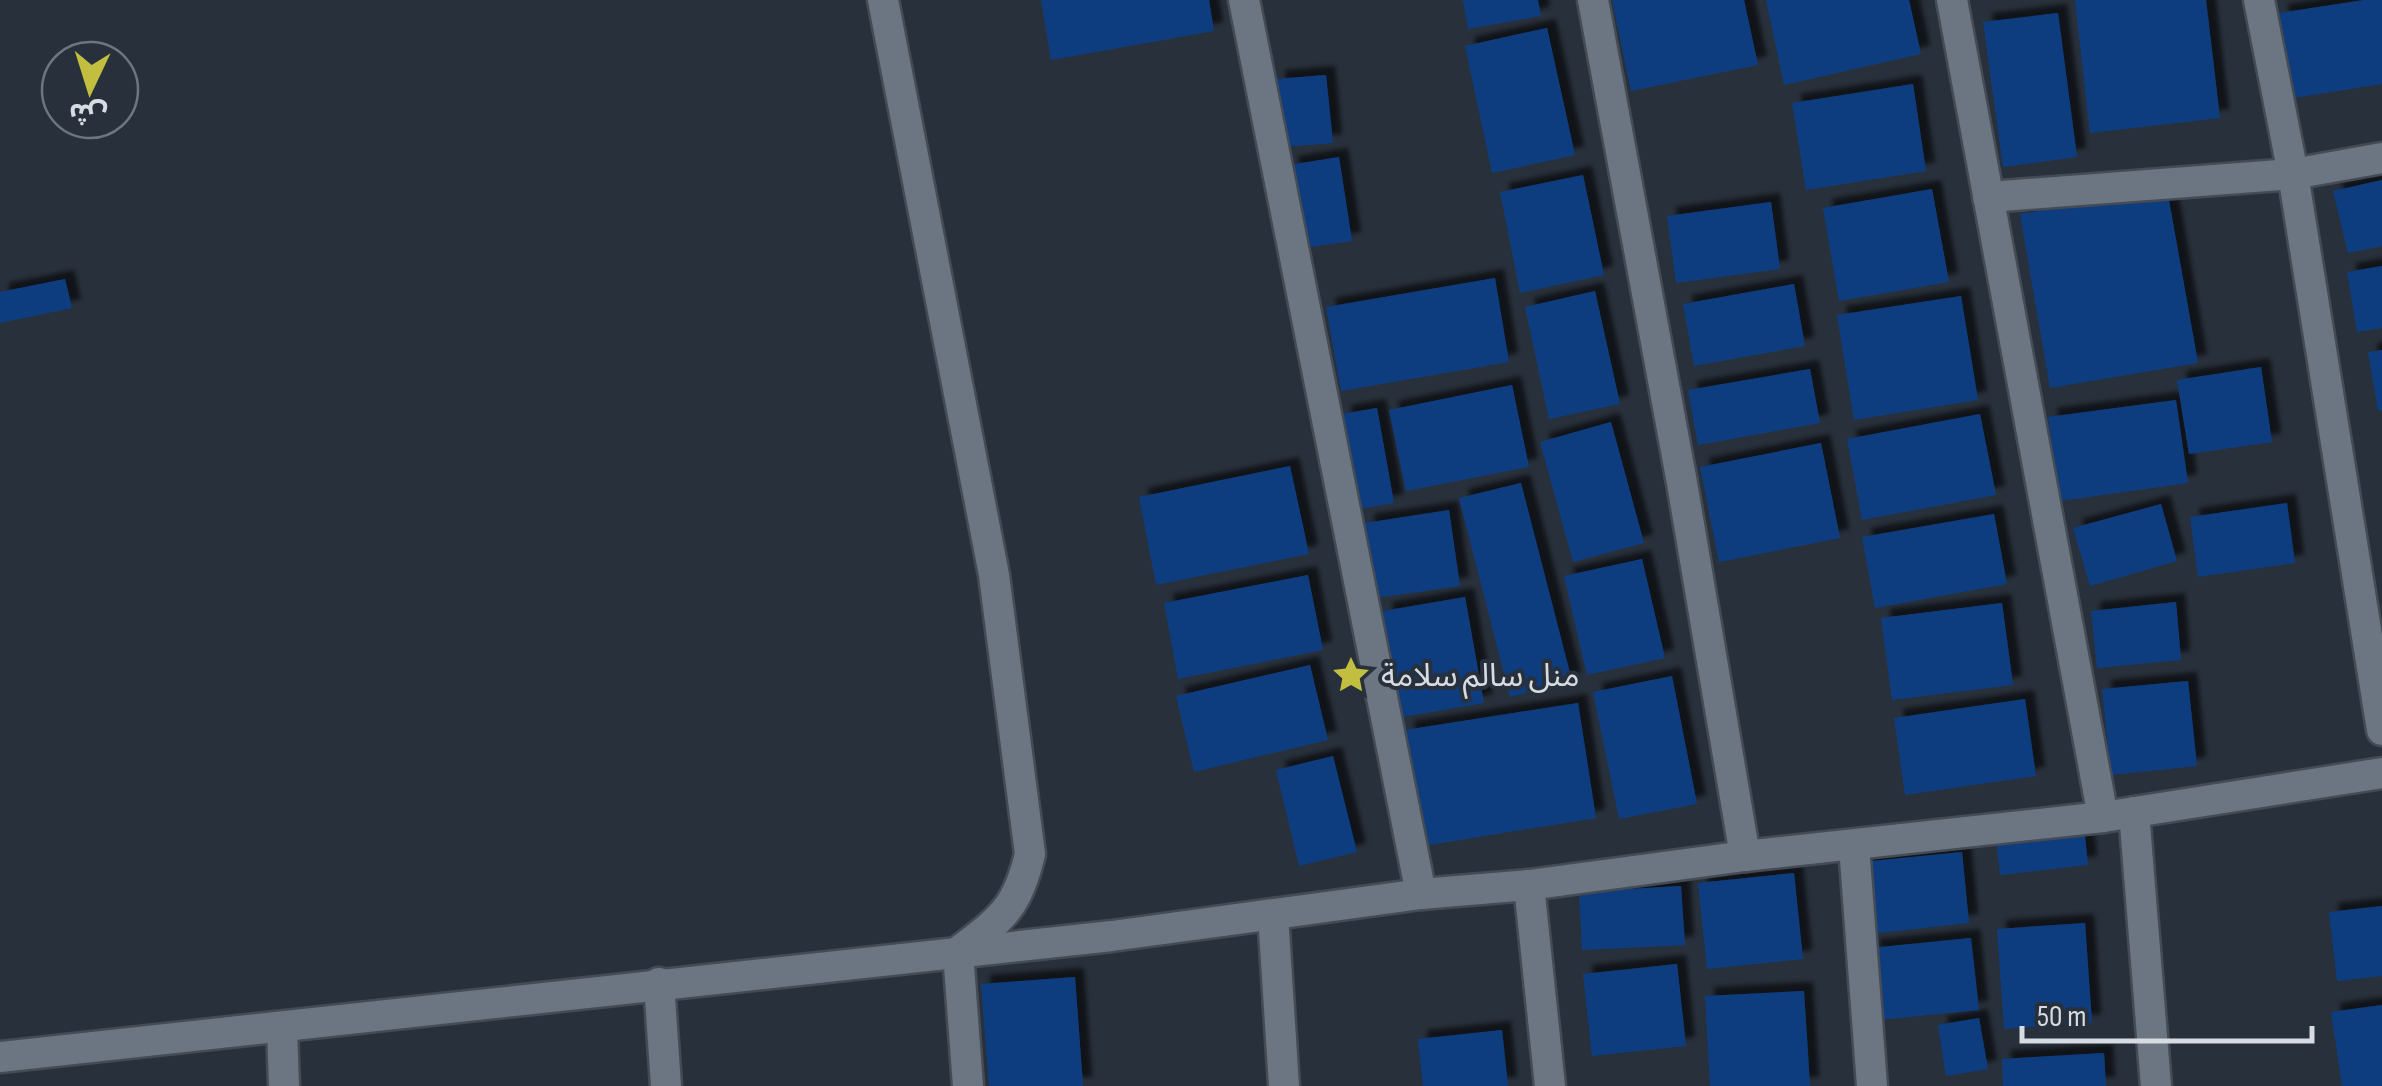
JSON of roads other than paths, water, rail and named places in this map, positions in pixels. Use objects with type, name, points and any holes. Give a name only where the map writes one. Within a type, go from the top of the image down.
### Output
[{"type":"street","points":[[883,0],[994,575],[1030,854],[1022,890],[1003,918],[958,952]]},
{"type":"street","points":[[1244,0],[1421,894]]},
{"type":"street","points":[[1593,0],[1682,483],[1745,856]]},
{"type":"street","points":[[1952,0],[2103,816]]},
{"type":"street","points":[[2259,0],[2375,647],[2382,730]]},
{"type":"street","points":[[1988,197],[2293,174],[2382,158]]},
{"type":"street","points":[[0,1056],[958,952],[1421,894],[1529,885],[2134,812],[2382,773]]},
{"type":"street","points":[[2134,812],[2156,1086]]},
{"type":"street","points":[[1854,846],[1872,1086]]},
{"type":"street","points":[[1529,885],[1550,1086]]},
{"type":"street","points":[[1272,915],[1284,1086]]},
{"type":"street","points":[[958,952],[968,1086]]},
{"type":"street","points":[[659,984],[666,1086]]},
{"type":"street","points":[[282,1026],[284,1086]]},
{"type":"place","name":"منل سالم سلامة","points":[[1351,675]]}]
